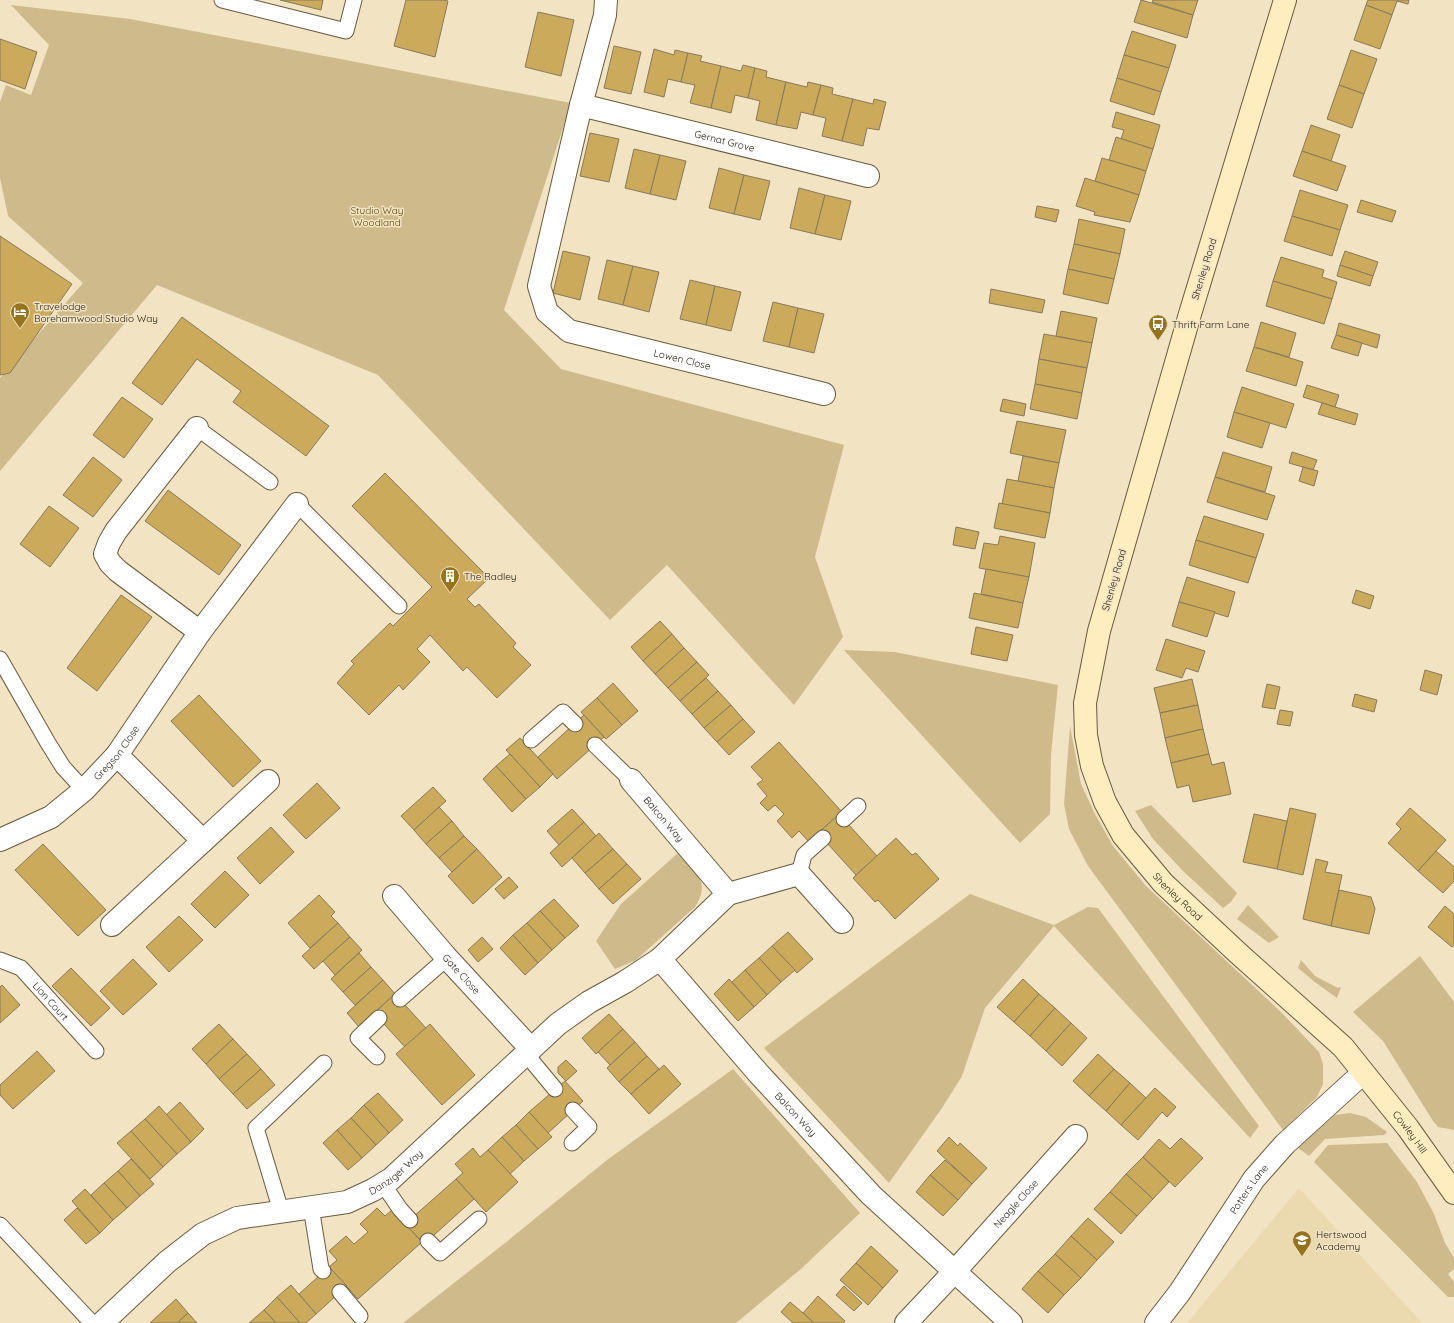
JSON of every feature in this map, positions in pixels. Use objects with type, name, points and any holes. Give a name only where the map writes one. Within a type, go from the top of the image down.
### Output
[{"type":"main road","name":"Shenley Road","points":[[1286,0],[1190,314],[1099,631],[1085,703],[1086,735],[1092,766],[1105,802],[1123,835],[1163,883],[1239,954],[1343,1047],[1363,1073]]},
{"type":"main road","name":"Cowley Hill","points":[[1363,1073],[1452,1185]]},
{"type":"street","points":[[581,105],[605,15],[606,0]]},
{"type":"street","name":"Gernat Grove","points":[[581,105],[868,176]]},
{"type":"street","name":"Lowen Close","points":[[581,105],[539,286],[547,312],[569,330],[824,394]]},
{"type":"street","points":[[197,428],[116,531],[109,542],[105,554],[110,563],[118,571],[200,632]]},
{"type":"street","name":"Gregson Close","points":[[0,840],[51,818],[84,790],[117,755],[200,632],[297,504]]},
{"type":"street","points":[[117,755],[203,841]]},
{"type":"street","name":"Balcon Way","points":[[631,780],[728,894]]},
{"type":"street","points":[[112,925],[268,781]]},
{"type":"street","points":[[660,959],[728,894],[799,874],[842,922]]},
{"type":"street","name":"Gate Close","points":[[394,896],[528,1051]]},
{"type":"street","name":"Balcon Way","points":[[660,959],[759,1074],[870,1194],[1011,1323]]},
{"type":"street","name":"Danziger Way","points":[[102,1323],[168,1262],[203,1234],[237,1218],[347,1202],[391,1179],[558,1024],[589,1002],[625,982],[660,959]]},
{"type":"street","name":"Potters Lane","points":[[1156,1323],[1180,1292],[1254,1179],[1285,1144],[1363,1073]]},
{"type":"street","name":"Neagle Close","points":[[906,1323],[955,1271],[1076,1136]]},
{"type":"lane","points":[[222,0],[346,31],[354,0]]},
{"type":"lane","points":[[197,428],[270,482]]},
{"type":"lane","points":[[297,504],[399,606]]},
{"type":"lane","points":[[0,659],[63,767],[84,790]]},
{"type":"lane","points":[[531,740],[563,712],[575,724]]},
{"type":"lane","points":[[595,745],[631,780]]},
{"type":"lane","points":[[844,819],[858,806]]},
{"type":"lane","points":[[799,874],[804,855],[823,838]]},
{"type":"lane","points":[[400,999],[447,958]]},
{"type":"lane","name":"Lion Court","points":[[0,960],[21,968],[96,1051]]},
{"type":"lane","points":[[377,1057],[358,1038],[379,1018]]},
{"type":"lane","points":[[528,1051],[555,1089]]},
{"type":"lane","points":[[280,1211],[256,1128],[324,1063]]},
{"type":"lane","points":[[572,1143],[589,1127],[573,1110]]},
{"type":"lane","points":[[383,1184],[400,1209],[410,1220]]},
{"type":"lane","points":[[311,1207],[321,1269],[323,1272]]},
{"type":"lane","points":[[428,1241],[440,1253],[479,1219]]},
{"type":"lane","points":[[0,1225],[92,1323]]},
{"type":"lane","points":[[340,1292],[360,1316]]},
{"type":"shaded area","name":"Hertswood Academy","points":[[1299,1188],[1422,1323],[1187,1323]]},
{"type":"green space","name":"Studio Way Woodland","points":[[11,5],[130,19],[571,103],[504,310],[561,369],[844,445],[815,557],[843,637],[794,705],[667,565],[610,620],[378,375],[157,285],[0,471],[0,378],[83,283],[8,216],[0,178],[0,102],[6,85],[31,95],[49,45]]},
{"type":"green space","points":[[844,650],[895,652],[1058,685],[1051,754],[1050,814],[1020,843]]},
{"type":"green space","points":[[1070,726],[1081,784],[1095,814],[1113,846],[1146,886],[1281,1012],[1319,1052],[1323,1064],[1323,1084],[1317,1097],[1283,1130],[1088,866],[1069,829],[1064,804]]},
{"type":"green space","points":[[1151,805],[1237,893],[1231,902],[1223,908],[1183,871],[1153,839],[1135,811]]},
{"type":"green space","points":[[678,853],[699,877],[702,883],[700,898],[695,907],[636,960],[615,969],[596,941],[621,904]]},
{"type":"green space","points":[[970,894],[1054,925],[1088,907],[1098,908],[1259,1126],[1250,1138],[1054,926],[985,1008],[962,1076],[942,1108],[889,1183],[764,1048]]},
{"type":"green space","points":[[1248,905],[1279,937],[1269,943],[1237,919]]},
{"type":"green space","points":[[1420,956],[1454,1002],[1454,1130],[1438,1127],[1383,1041],[1353,1012]]},
{"type":"green space","points":[[1301,960],[1315,976],[1338,988],[1341,987],[1337,998],[1298,968]]},
{"type":"green space","points":[[733,1069],[860,1213],[802,1268],[736,1323],[403,1323],[607,1160]]},
{"type":"green space","points":[[1350,1113],[1366,1117],[1387,1132],[1384,1135],[1325,1139],[1309,1156],[1298,1148],[1335,1115]]},
{"type":"green space","points":[[1387,1143],[1417,1182],[1434,1214],[1445,1243],[1454,1258],[1454,1269],[1448,1274],[1454,1282],[1454,1297],[1448,1297],[1314,1162],[1328,1145]]},
{"type":"building","points":[[280,0],[323,0],[321,10]]},
{"type":"building","points":[[406,0],[448,1],[435,57],[394,46]]},
{"type":"building","points":[[1141,0],[1193,15],[1187,38],[1134,22]]},
{"type":"building","points":[[1153,0],[1198,0],[1193,15],[1152,2]]},
{"type":"building","points":[[1368,0],[1409,0],[1408,4],[1397,1],[1392,15],[1366,5]]},
{"type":"building","points":[[1366,5],[1392,15],[1380,49],[1354,40]]},
{"type":"building","points":[[538,12],[574,20],[561,76],[525,67]]},
{"type":"building","points":[[1132,31],[1176,45],[1169,68],[1124,55]]},
{"type":"building","points":[[0,39],[37,52],[25,89],[0,80]]},
{"type":"building","points":[[614,46],[641,52],[631,94],[604,88]]},
{"type":"building","points":[[654,49],[674,55],[675,50],[688,53],[681,82],[668,79],[664,97],[644,92]]},
{"type":"building","points":[[1351,50],[1377,59],[1364,94],[1339,85]]},
{"type":"building","points":[[688,53],[702,56],[700,61],[721,66],[711,108],[690,103],[695,85],[681,82]]},
{"type":"building","points":[[1124,55],[1169,68],[1161,92],[1117,78]]},
{"type":"building","points":[[743,65],[755,68],[748,98],[735,95],[731,113],[711,108],[721,66],[741,71]]},
{"type":"building","points":[[755,68],[767,71],[766,77],[786,82],[776,125],[756,120],[760,101],[748,98]]},
{"type":"building","points":[[1117,78],[1161,92],[1154,115],[1110,101]]},
{"type":"building","points":[[786,82],[807,87],[808,82],[821,85],[813,115],[801,112],[797,129],[776,125]]},
{"type":"building","points":[[821,85],[833,88],[832,94],[853,99],[842,141],[822,136],[826,118],[813,115]]},
{"type":"building","points":[[1339,85],[1364,94],[1352,128],[1327,119]]},
{"type":"building","points":[[853,99],[873,104],[874,99],[886,102],[879,130],[867,128],[863,146],[842,141]]},
{"type":"building","points":[[1116,112],[1160,125],[1153,149],[1121,139],[1124,130],[1112,127]]},
{"type":"building","points":[[1311,125],[1340,135],[1331,161],[1302,151]]},
{"type":"building","points":[[590,133],[619,139],[609,182],[580,176]]},
{"type":"building","points":[[1116,137],[1153,149],[1146,171],[1109,160]]},
{"type":"building","points":[[634,149],[660,155],[650,194],[625,188]]},
{"type":"building","points":[[1302,151],[1346,166],[1337,191],[1293,176]]},
{"type":"building","points":[[660,155],[686,161],[676,200],[650,194]]},
{"type":"building","points":[[1102,158],[1146,171],[1139,195],[1095,181]]},
{"type":"building","points":[[719,168],[744,175],[734,214],[709,208]]},
{"type":"building","points":[[744,175],[770,181],[760,220],[734,214]]},
{"type":"building","points":[[1085,178],[1139,195],[1130,222],[1094,215],[1095,212],[1076,206]]},
{"type":"building","points":[[799,188],[825,195],[815,234],[790,228]]},
{"type":"building","points":[[1300,190],[1348,205],[1340,230],[1292,216]]},
{"type":"building","points":[[825,195],[851,201],[841,240],[815,234]]},
{"type":"building","points":[[1361,200],[1396,211],[1392,222],[1357,212]]},
{"type":"building","points":[[1037,206],[1059,210],[1056,222],[1035,217]]},
{"type":"building","points":[[1292,216],[1340,230],[1332,256],[1284,241]]},
{"type":"building","points":[[1079,219],[1125,229],[1120,254],[1074,244]]},
{"type":"building","name":"Travelodge Borehamwood Studio Way","points":[[0,236],[72,284],[10,373],[0,375]]},
{"type":"building","points":[[1074,244],[1120,254],[1114,279],[1068,269]]},
{"type":"building","points":[[563,251],[590,257],[580,300],[553,293]]},
{"type":"building","points":[[1345,251],[1378,262],[1373,276],[1340,265]]},
{"type":"building","points":[[1281,257],[1324,270],[1322,277],[1337,282],[1332,299],[1273,281]]},
{"type":"building","points":[[607,260],[633,266],[623,305],[598,299]]},
{"type":"building","points":[[1340,265],[1373,276],[1370,286],[1337,276]]},
{"type":"building","points":[[633,266],[659,272],[649,312],[623,305]]},
{"type":"building","points":[[1068,269],[1114,279],[1108,304],[1063,294]]},
{"type":"building","points":[[690,280],[715,286],[706,325],[680,319]]},
{"type":"building","points":[[1273,281],[1332,299],[1324,324],[1266,306]]},
{"type":"building","points":[[715,286],[741,292],[731,331],[706,325]]},
{"type":"building","points":[[991,289],[1045,300],[1042,313],[989,303]]},
{"type":"building","points":[[773,302],[798,308],[789,347],[763,341]]},
{"type":"building","points":[[798,308],[824,314],[814,353],[789,347]]},
{"type":"building","points":[[1061,311],[1097,318],[1092,343],[1056,336]]},
{"type":"building","points":[[182,317],[329,426],[306,456],[233,402],[241,391],[197,359],[162,405],[132,383]]},
{"type":"building","points":[[1261,322],[1296,333],[1289,357],[1254,347]]},
{"type":"building","points":[[1339,323],[1380,335],[1377,348],[1336,335]]},
{"type":"building","points":[[1044,334],[1092,343],[1087,368],[1039,359]]},
{"type":"building","points":[[1336,335],[1362,343],[1358,356],[1331,348]]},
{"type":"building","points":[[1254,347],[1303,362],[1296,386],[1246,371]]},
{"type":"building","points":[[1039,359],[1087,368],[1082,393],[1035,384]]},
{"type":"building","points":[[1035,384],[1082,393],[1077,419],[1030,409]]},
{"type":"building","points":[[1307,385],[1339,395],[1335,407],[1303,397]]},
{"type":"building","points":[[1242,387],[1294,404],[1286,428],[1234,412]]},
{"type":"building","points":[[122,397],[153,419],[124,458],[93,435]]},
{"type":"building","points":[[1003,399],[1026,404],[1024,416],[1000,411]]},
{"type":"building","points":[[1322,403],[1358,414],[1355,425],[1318,414]]},
{"type":"building","points":[[1234,412],[1270,423],[1262,448],[1227,437]]},
{"type":"building","points":[[1017,421],[1066,430],[1059,463],[1010,453]]},
{"type":"building","points":[[1223,452],[1272,467],[1265,492],[1215,477]]},
{"type":"building","points":[[1292,452],[1317,460],[1313,470],[1289,463]]},
{"type":"building","points":[[1023,456],[1059,463],[1054,488],[1018,481]]},
{"type":"building","points":[[93,457],[122,480],[93,517],[63,495]]},
{"type":"building","points":[[1303,467],[1318,471],[1314,486],[1299,481]]},
{"type":"building","name":"The Radley","points":[[385,473],[489,578],[467,599],[475,607],[479,604],[516,643],[513,647],[531,665],[497,698],[467,667],[463,671],[430,635],[417,649],[430,662],[403,690],[399,685],[369,715],[337,683],[354,664],[351,661],[390,623],[393,626],[432,587],[352,506]]},
{"type":"building","points":[[1215,477],[1275,496],[1267,520],[1207,502]]},
{"type":"building","points":[[1007,479],[1054,488],[1050,513],[1002,504]]},
{"type":"building","points":[[168,490],[241,545],[219,575],[145,521]]},
{"type":"building","points":[[999,503],[1050,513],[1045,538],[994,528]]},
{"type":"building","points":[[49,506],[79,528],[50,567],[20,544]]},
{"type":"building","points":[[1204,516],[1264,534],[1256,558],[1196,540]]},
{"type":"building","points":[[956,527],[979,532],[975,549],[953,545]]},
{"type":"building","points":[[1000,536],[1035,543],[1029,577],[979,568],[984,543],[998,545]]},
{"type":"building","points":[[1196,540],[1256,558],[1248,583],[1189,565]]},
{"type":"building","points":[[986,569],[1029,577],[1023,603],[981,594]]},
{"type":"building","points":[[1187,577],[1235,592],[1228,617],[1179,602]]},
{"type":"building","points":[[1356,590],[1374,596],[1370,609],[1352,603]]},
{"type":"building","points":[[974,593],[1023,603],[1018,628],[969,618]]},
{"type":"building","points":[[121,595],[152,617],[97,691],[67,668]]},
{"type":"building","points":[[1179,602],[1215,612],[1207,637],[1172,626]]},
{"type":"building","points":[[660,621],[672,634],[643,661],[631,647]]},
{"type":"building","points":[[976,627],[1013,635],[1007,661],[971,654]]},
{"type":"building","points":[[672,634],[684,648],[655,674],[643,661]]},
{"type":"building","points":[[1166,639],[1205,651],[1198,672],[1186,668],[1182,678],[1156,670]]},
{"type":"building","points":[[684,648],[697,662],[668,688],[655,674]]},
{"type":"building","points":[[697,662],[709,675],[680,701],[668,688]]},
{"type":"building","points":[[1425,670],[1442,675],[1437,695],[1420,690]]},
{"type":"building","points":[[706,678],[718,691],[692,714],[680,701]]},
{"type":"building","points":[[1192,679],[1198,705],[1160,713],[1154,688]]},
{"type":"building","points":[[613,683],[638,711],[622,725],[597,698]]},
{"type":"building","points":[[1267,684],[1280,687],[1275,709],[1262,707]]},
{"type":"building","points":[[718,691],[731,705],[704,728],[692,714]]},
{"type":"building","points":[[1355,694],[1377,700],[1374,712],[1352,706]]},
{"type":"building","points":[[199,695],[261,761],[233,787],[171,721]]},
{"type":"building","points":[[597,698],[622,725],[606,739],[581,712]]},
{"type":"building","points":[[731,705],[743,719],[717,742],[704,728]]},
{"type":"building","points":[[1198,705],[1203,729],[1165,738],[1160,713]]},
{"type":"building","points":[[1280,710],[1293,712],[1290,726],[1277,724]]},
{"type":"building","points":[[584,715],[604,737],[557,779],[538,757]]},
{"type":"building","points":[[743,719],[755,732],[729,755],[717,742]]},
{"type":"building","points":[[1203,729],[1209,754],[1171,763],[1165,738]]},
{"type":"building","points":[[520,738],[553,774],[540,787],[506,750]]},
{"type":"building","points":[[779,742],[842,812],[809,842],[799,831],[792,838],[777,821],[784,814],[775,805],[768,811],[760,803],[767,796],[757,784],[763,780],[751,767]]},
{"type":"building","points":[[510,754],[540,787],[526,799],[496,766]]},
{"type":"building","points":[[1209,754],[1212,765],[1224,762],[1231,794],[1193,802],[1189,785],[1177,788],[1171,763]]},
{"type":"building","points":[[496,766],[526,799],[512,812],[483,779]]},
{"type":"building","points":[[317,783],[340,808],[306,839],[283,815]]},
{"type":"building","points":[[433,787],[446,801],[414,830],[401,816]]},
{"type":"building","points":[[439,807],[452,821],[426,844],[414,830]]},
{"type":"building","points":[[1290,808],[1316,814],[1303,875],[1277,869]]},
{"type":"building","points":[[1410,808],[1446,840],[1418,871],[1388,843],[1401,829],[1396,824]]},
{"type":"building","points":[[572,809],[584,822],[559,845],[547,831]]},
{"type":"building","points":[[839,814],[877,856],[856,875],[818,833]]},
{"type":"building","points":[[1254,814],[1287,821],[1277,869],[1243,862]]},
{"type":"building","points":[[452,821],[464,836],[439,858],[426,844]]},
{"type":"building","points":[[584,822],[596,836],[562,867],[550,853]]},
{"type":"building","points":[[271,827],[294,852],[260,884],[237,858]]},
{"type":"building","points":[[599,833],[613,849],[585,873],[572,858]]},
{"type":"building","points":[[464,836],[477,849],[452,872],[439,858]]},
{"type":"building","points":[[896,838],[912,855],[916,853],[939,879],[895,919],[878,900],[875,902],[853,878]]},
{"type":"building","points":[[43,844],[106,910],[78,936],[15,870]]},
{"type":"building","points":[[477,849],[502,877],[473,904],[448,876]]},
{"type":"building","points":[[613,849],[627,864],[599,889],[585,873]]},
{"type":"building","points":[[1436,851],[1454,867],[1454,881],[1443,893],[1418,871]]},
{"type":"building","points":[[1316,859],[1328,862],[1325,872],[1342,875],[1331,926],[1303,919]]},
{"type":"building","points":[[627,864],[641,879],[613,904],[599,889]]},
{"type":"building","points":[[225,871],[249,895],[215,928],[191,904]]},
{"type":"building","points":[[509,877],[518,887],[504,899],[495,889]]},
{"type":"building","points":[[1339,890],[1371,897],[1375,909],[1369,934],[1331,926]]},
{"type":"building","points":[[319,895],[335,912],[331,916],[338,923],[310,948],[288,923]]},
{"type":"building","points":[[554,899],[579,926],[565,938],[540,911]]},
{"type":"building","points":[[1445,906],[1454,914],[1454,945],[1452,947],[1428,927]]},
{"type":"building","points":[[540,911],[565,938],[552,950],[527,923]]},
{"type":"building","points":[[179,916],[203,940],[169,972],[146,947]]},
{"type":"building","points":[[338,923],[350,937],[314,969],[302,956]]},
{"type":"building","points":[[527,923],[552,950],[538,963],[513,935]]},
{"type":"building","points":[[788,932],[813,959],[797,973],[772,946]]},
{"type":"building","points":[[513,935],[538,963],[525,975],[500,948]]},
{"type":"building","points":[[350,937],[362,950],[335,975],[323,961]]},
{"type":"building","points":[[482,937],[493,949],[478,962],[468,950]]},
{"type":"building","points":[[772,946],[795,970],[781,982],[759,958]]},
{"type":"building","points":[[359,953],[371,967],[343,992],[331,979]]},
{"type":"building","points":[[759,958],[781,982],[767,995],[745,970]]},
{"type":"building","points":[[133,959],[157,984],[123,1015],[100,991]]},
{"type":"building","points":[[371,967],[383,980],[355,1005],[343,992]]},
{"type":"building","points":[[71,968],[110,1008],[91,1026],[52,986]]},
{"type":"building","points":[[745,970],[767,995],[754,1007],[732,982]]},
{"type":"building","points":[[729,979],[754,1007],[738,1021],[714,994]]},
{"type":"building","points":[[1023,979],[1039,994],[1014,1022],[997,1007]]},
{"type":"building","points":[[383,980],[395,994],[359,1027],[347,1013]]},
{"type":"building","points":[[2,985],[20,1005],[0,1023],[0,987]]},
{"type":"building","points":[[395,994],[426,1028],[405,1047],[374,1013]]},
{"type":"building","points":[[1039,994],[1055,1008],[1030,1036],[1014,1022]]},
{"type":"building","points":[[1055,1008],[1071,1023],[1046,1051],[1030,1036]]},
{"type":"building","points":[[609,1014],[623,1029],[596,1054],[582,1038]]},
{"type":"building","points":[[1071,1023],[1087,1038],[1062,1066],[1046,1051]]},
{"type":"building","points":[[219,1024],[233,1039],[206,1064],[192,1049]]},
{"type":"building","points":[[430,1024],[475,1075],[442,1105],[396,1054]]},
{"type":"building","points":[[623,1029],[635,1042],[610,1065],[598,1052]]},
{"type":"building","points":[[233,1039],[247,1054],[219,1079],[206,1064]]},
{"type":"building","points":[[635,1042],[647,1056],[619,1082],[607,1068]]},
{"type":"building","points":[[37,1051],[55,1071],[13,1109],[0,1095],[0,1085]]},
{"type":"building","points":[[247,1054],[261,1069],[233,1094],[219,1079]]},
{"type":"building","points":[[1098,1054],[1114,1069],[1089,1096],[1073,1081]]},
{"type":"building","points":[[647,1056],[659,1069],[631,1094],[619,1082]]},
{"type":"building","points":[[566,1060],[577,1071],[566,1081],[558,1073],[558,1067]]},
{"type":"building","points":[[664,1065],[681,1084],[649,1114],[631,1094]]},
{"type":"building","points":[[261,1069],[275,1085],[247,1109],[233,1094]]},
{"type":"building","points":[[1114,1069],[1130,1083],[1106,1111],[1089,1096]]},
{"type":"building","points":[[565,1081],[583,1101],[548,1133],[529,1112]]},
{"type":"building","points":[[1130,1083],[1146,1098],[1121,1125],[1106,1111]]},
{"type":"building","points":[[1155,1088],[1176,1107],[1167,1117],[1162,1112],[1138,1140],[1121,1125]]},
{"type":"building","points":[[378,1093],[403,1120],[389,1133],[364,1105]]},
{"type":"building","points":[[180,1102],[204,1129],[191,1142],[166,1115]]},
{"type":"building","points":[[364,1105],[389,1133],[376,1145],[351,1118]]},
{"type":"building","points":[[159,1106],[191,1142],[177,1154],[145,1119]]},
{"type":"building","points":[[529,1112],[552,1137],[538,1149],[516,1125]]},
{"type":"building","points":[[351,1118],[376,1145],[362,1158],[337,1130]]},
{"type":"building","points":[[145,1119],[177,1154],[163,1167],[131,1131]]},
{"type":"building","points":[[516,1125],[538,1149],[524,1161],[502,1137]]},
{"type":"building","points":[[337,1130],[362,1158],[348,1170],[323,1143]]},
{"type":"building","points":[[131,1131],[163,1167],[150,1179],[117,1143]]},
{"type":"building","points":[[502,1137],[524,1161],[510,1174],[488,1150]]},
{"type":"building","points":[[949,1137],[958,1146],[960,1143],[987,1168],[972,1184],[937,1151]]},
{"type":"building","points":[[1181,1138],[1203,1158],[1175,1187],[1143,1157],[1159,1139],[1170,1149]]},
{"type":"building","points":[[473,1148],[480,1157],[488,1150],[518,1182],[486,1212],[456,1179],[463,1173],[455,1164]]},
{"type":"building","points":[[1143,1157],[1169,1182],[1153,1199],[1126,1174]]},
{"type":"building","points":[[131,1159],[154,1184],[140,1196],[118,1171]]},
{"type":"building","points":[[945,1160],[972,1184],[958,1200],[930,1175]]},
{"type":"building","points":[[118,1171],[140,1196],[127,1208],[104,1183]]},
{"type":"building","points":[[1126,1174],[1153,1199],[1137,1216],[1110,1192]]},
{"type":"building","points":[[930,1175],[958,1200],[943,1216],[916,1192]]},
{"type":"building","points":[[456,1179],[474,1199],[424,1244],[405,1224]]},
{"type":"building","points":[[104,1183],[127,1208],[113,1220],[91,1195]]},
{"type":"building","points":[[85,1189],[113,1220],[100,1233],[72,1201]]},
{"type":"building","points":[[1110,1192],[1137,1216],[1121,1234],[1094,1209]]},
{"type":"building","points":[[77,1208],[100,1233],[86,1244],[64,1220]]},
{"type":"building","points":[[377,1208],[385,1216],[392,1210],[422,1242],[358,1299],[329,1267],[337,1260],[329,1251],[346,1236],[354,1244],[368,1232],[360,1224]]},
{"type":"building","points":[[1088,1218],[1114,1242],[1097,1260],[1071,1236]]},
{"type":"building","points":[[1071,1236],[1097,1260],[1081,1278],[1055,1254]]},
{"type":"building","points":[[871,1246],[898,1271],[883,1288],[856,1263]]},
{"type":"building","points":[[1055,1254],[1081,1278],[1064,1295],[1038,1271]]},
{"type":"building","points":[[856,1263],[883,1288],[868,1305],[840,1280]]},
{"type":"building","points":[[329,1267],[347,1286],[316,1314],[299,1294]]},
{"type":"building","points":[[1038,1271],[1064,1295],[1048,1313],[1022,1289]]},
{"type":"building","points":[[291,1285],[316,1314],[306,1323],[300,1323],[277,1297]]},
{"type":"building","points":[[844,1286],[862,1303],[854,1311],[836,1295]]},
{"type":"building","points":[[818,1296],[845,1321],[843,1323],[814,1323],[803,1313]]},
{"type":"building","points":[[277,1297],[300,1323],[276,1323],[264,1310]]},
{"type":"building","points":[[176,1299],[188,1313],[177,1323],[150,1323]]},
{"type":"building","points":[[790,1302],[814,1323],[793,1323],[781,1312]]},
{"type":"building","points":[[264,1310],[276,1323],[249,1323]]},
{"type":"building","points":[[188,1313],[197,1323],[177,1323]]},
{"type":"place","name":"Travelodge Borehamwood Studio Way","points":[[20,329]]},
{"type":"place","name":"Thrift Farm Lane","points":[[1158,341]]},
{"type":"place","name":"The Radley","points":[[450,593]]},
{"type":"place","name":"Hertswood Academy","points":[[1302,1257]]}]
